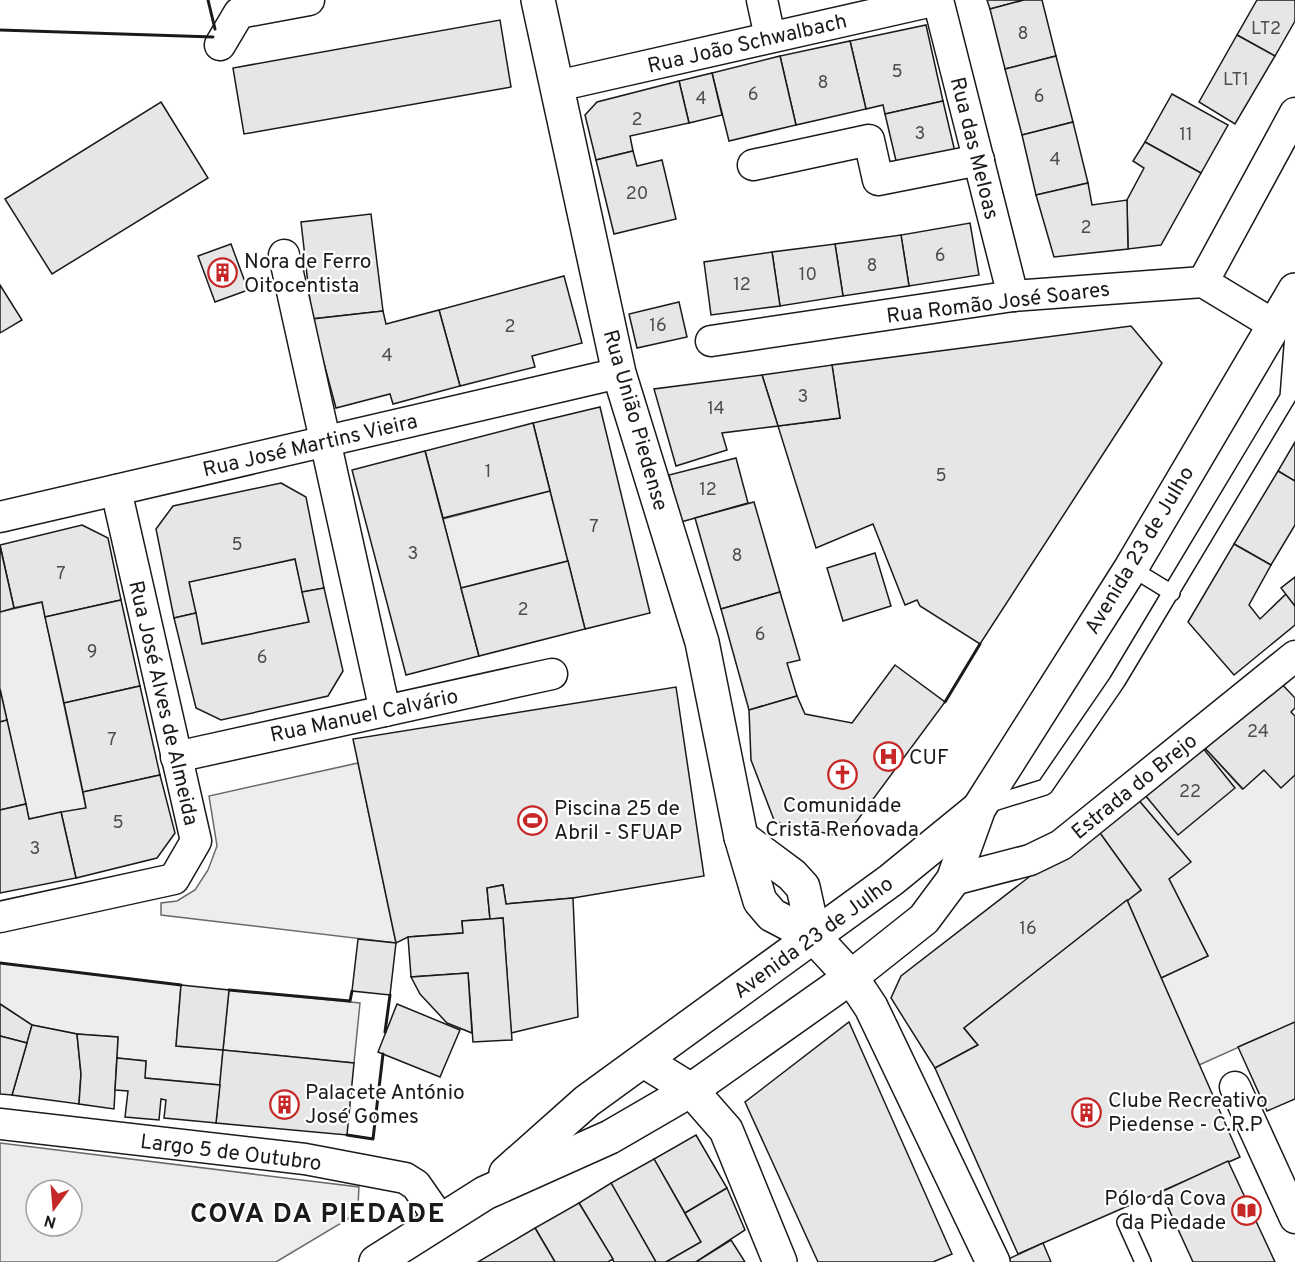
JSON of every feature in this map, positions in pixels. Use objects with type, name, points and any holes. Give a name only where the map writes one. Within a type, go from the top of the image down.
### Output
[{"type":"main road","name":"Rua União Piedense","points":[[538,0],[620,373],[702,642],[741,837],[760,901],[772,915],[814,937],[851,977],[871,1007],[993,1262]]},
{"type":"main road","name":"Avenida 23 de Julho","points":[[691,1090],[851,977],[924,919],[953,880],[979,808],[1131,568],[1284,317],[1295,290]]},
{"type":"main road","name":"Avenida 23 de Julho","points":[[644,1061],[891,880],[979,808]]},
{"type":"main road","points":[[485,1193],[587,1101],[644,1061],[691,1090],[726,1130],[780,1262]]},
{"type":"main road","points":[[376,1262],[485,1193],[610,1137],[691,1090]]},
{"type":"street","points":[[220,45],[239,13],[309,0]]},
{"type":"street","points":[[762,0],[770,37]]},
{"type":"street","name":"Rua João Schwalbach","points":[[557,86],[937,0]]},
{"type":"street","name":"Rua das Meloas","points":[[937,0],[1013,296]]},
{"type":"street","points":[[1284,317],[1203,282],[1295,113]]},
{"type":"street","points":[[753,165],[869,141],[878,180],[979,160]]},
{"type":"street","points":[[284,255],[323,442],[385,711]]},
{"type":"street","name":"Rua Romão José Soares","points":[[711,341],[1013,296],[1203,282]]},
{"type":"street","name":"Rua José Martins Vieira","points":[[0,516],[620,373]]},
{"type":"street","name":"Rua José Alves de Almeida","points":[[0,917],[174,879],[196,841],[116,490]]},
{"type":"street","name":"Estrada do Brejo","points":[[953,880],[1030,860],[1061,845],[1295,656]]},
{"type":"street","name":"Rua Manuel Calvário","points":[[176,757],[552,674]]},
{"type":"street","points":[[1235,1087],[1295,1218]]},
{"type":"street","name":"Largo 5 de Outubro","points":[[0,1124],[305,1159],[405,1178],[416,1185],[441,1221]]},
{"type":"lane","points":[[979,808],[1045,787],[1118,682],[1288,398],[1284,317]]},
{"type":"lane","points":[[1131,568],[1172,593]]},
{"type":"lane","points":[[1125,1222],[1143,1262]]},
{"type":"shaded area","points":[[550,491],[568,561],[461,588],[443,519]]},
{"type":"shaded area","points":[[295,559],[309,622],[202,644],[189,582]]},
{"type":"shaded area","points":[[42,602],[86,808],[29,819],[0,689],[0,612]]},
{"type":"shaded area","points":[[1204,747],[1242,789],[1264,770],[1295,775],[1295,1022],[1199,1065],[1161,978],[1208,956],[1169,879],[1190,862],[1136,797]]},
{"type":"shaded area","points":[[358,763],[396,943],[161,915],[161,903],[177,901],[195,890],[208,870],[217,846],[209,796]]},
{"type":"shaded area","points":[[0,963],[181,985],[176,1046],[223,1050],[220,1085],[145,1078],[146,1061],[117,1058],[118,1037],[77,1034],[32,1025],[0,1004]]},
{"type":"shaded area","points":[[229,990],[360,1003],[354,1063],[223,1050]]},
{"type":"shaded area","points":[[0,1143],[359,1187],[358,1205],[348,1219],[276,1262],[0,1262]]},
{"type":"building","points":[[987,0],[1024,0],[990,9]]},
{"type":"building","points":[[1024,0],[1042,0],[1056,56],[1005,69],[990,9]]},
{"type":"building","points":[[1257,0],[1295,0],[1295,21],[1275,56],[1237,35]]},
{"type":"building","points":[[500,20],[511,87],[244,134],[233,68]]},
{"type":"building","points":[[926,25],[943,101],[885,114],[883,105],[866,109],[850,41]]},
{"type":"building","points":[[1237,35],[1275,56],[1235,124],[1199,102]]},
{"type":"building","points":[[850,41],[866,109],[796,125],[780,56]]},
{"type":"building","points":[[780,56],[796,125],[729,141],[712,73]]},
{"type":"building","points":[[1056,56],[1073,122],[1022,135],[1005,69]]},
{"type":"building","points":[[712,73],[722,115],[689,123],[679,81]]},
{"type":"building","points":[[679,81],[689,123],[630,136],[633,151],[596,160],[585,115],[597,102]]},
{"type":"building","points":[[1172,94],[1228,125],[1201,173],[1145,142]]},
{"type":"building","points":[[943,101],[955,152],[897,165],[885,114]]},
{"type":"building","points":[[161,102],[208,178],[52,274],[5,199]]},
{"type":"building","points":[[1073,122],[1088,183],[1036,195],[1022,135]]},
{"type":"building","points":[[1145,142],[1201,173],[1161,245],[1128,249],[1127,200],[1144,168],[1133,161]]},
{"type":"building","points":[[633,151],[637,166],[662,160],[676,219],[614,234],[596,160]]},
{"type":"building","points":[[1088,183],[1092,205],[1127,200],[1128,249],[1054,257],[1036,195]]},
{"type":"building","points":[[371,214],[383,311],[312,319],[301,222]]},
{"type":"building","points":[[970,223],[979,275],[909,286],[901,235]]},
{"type":"building","points":[[901,235],[909,286],[843,296],[835,244]]},
{"type":"building","name":"Nora de Ferro Oitocentista","points":[[231,244],[248,290],[215,302],[198,256]]},
{"type":"building","points":[[835,244],[843,296],[780,306],[772,252]]},
{"type":"building","points":[[772,252],[780,306],[711,315],[704,262]]},
{"type":"building","points":[[564,276],[582,343],[532,356],[535,367],[460,386],[439,310]]},
{"type":"building","points":[[0,285],[22,320],[0,333]]},
{"type":"building","points":[[679,302],[687,337],[637,348],[629,314]]},
{"type":"building","points":[[439,310],[460,386],[393,404],[390,394],[336,408],[312,319],[383,311],[386,324]]},
{"type":"building","points":[[1131,326],[1162,363],[980,644],[920,606],[917,600],[905,605],[873,524],[816,548],[778,426],[840,418],[832,365]]},
{"type":"building","points":[[832,365],[840,418],[778,426],[762,375]]},
{"type":"building","points":[[762,375],[778,426],[722,433],[727,450],[676,466],[654,389]]},
{"type":"building","points":[[600,407],[650,613],[585,629],[533,423]]},
{"type":"building","points":[[533,423],[550,491],[443,518],[425,451]]},
{"type":"building","points":[[1295,442],[1295,481],[1278,471]]},
{"type":"building","points":[[425,451],[479,656],[406,675],[352,470]]},
{"type":"building","points":[[736,458],[748,503],[681,522],[669,475]]},
{"type":"building","points":[[1278,471],[1295,481],[1295,525],[1271,565],[1234,544]]},
{"type":"building","points":[[281,483],[306,497],[324,588],[302,592],[295,559],[189,582],[196,613],[174,618],[156,529],[173,506]]},
{"type":"building","points":[[754,502],[780,592],[721,609],[695,518]]},
{"type":"building","points":[[82,525],[108,538],[121,600],[45,617],[42,602],[14,608],[0,545]]},
{"type":"building","points":[[1234,544],[1271,565],[1249,605],[1260,619],[1286,594],[1295,606],[1295,625],[1234,675],[1188,622]]},
{"type":"building","points":[[0,546],[14,608],[0,612]]},
{"type":"building","points":[[875,553],[891,606],[843,621],[827,568]]},
{"type":"building","points":[[568,561],[585,629],[479,656],[461,588]]},
{"type":"building","points":[[1295,577],[1295,606],[1281,588]]},
{"type":"building","points":[[324,588],[343,671],[328,696],[221,720],[196,708],[174,618],[196,613],[202,644],[309,622],[302,592]]},
{"type":"building","points":[[780,592],[800,660],[787,663],[797,696],[749,710],[721,609]]},
{"type":"building","points":[[121,600],[140,686],[64,703],[45,617]]},
{"type":"building","points":[[895,665],[945,702],[845,837],[784,825],[774,820],[751,760],[749,710],[797,696],[805,714],[852,723]]},
{"type":"building","points":[[1278,680],[1295,698],[1295,708],[1291,712],[1295,716],[1295,775],[1281,788],[1264,770],[1243,789],[1204,747]]},
{"type":"building","points":[[140,686],[160,775],[83,792],[64,703]]},
{"type":"building","name":"Piscina 25 de Abril - SFUAP","points":[[676,687],[704,876],[573,898],[506,904],[503,885],[487,888],[490,919],[462,921],[463,933],[408,937],[396,943],[353,739]]},
{"type":"building","points":[[0,689],[7,720],[0,722]]},
{"type":"building","points":[[7,720],[26,804],[0,810],[0,722]]},
{"type":"building","points":[[1202,747],[1235,788],[1178,835],[1145,795]]},
{"type":"building","points":[[160,775],[175,833],[157,858],[76,878],[61,812],[86,808],[83,792]]},
{"type":"building","points":[[1136,797],[1191,862],[1169,879],[1208,956],[1161,978],[1127,900],[1141,890],[1099,832]]},
{"type":"building","points":[[26,804],[29,819],[61,812],[76,878],[0,893],[0,810]]},
{"type":"building","points":[[1095,826],[1141,890],[964,1028],[978,1045],[935,1068],[891,998],[901,976]]},
{"type":"building","points":[[503,885],[506,904],[573,898],[578,1017],[511,1033],[503,918],[490,919],[487,888]]},
{"type":"building","name":"Clube Recreativo Piedense - C.R.P","points":[[1127,900],[1240,1157],[1018,1254],[935,1068],[978,1045],[964,1028]]},
{"type":"building","points":[[503,918],[512,1040],[473,1042],[468,973],[411,977],[408,937],[463,933],[462,921]]},
{"type":"building","points":[[358,939],[396,943],[390,995],[352,991]]},
{"type":"building","points":[[468,973],[472,1033],[447,1023],[420,994],[411,977]]},
{"type":"building","points":[[181,985],[229,990],[223,1050],[176,1046]]},
{"type":"building","points":[[0,1004],[32,1025],[27,1043],[0,1036]]},
{"type":"building","points":[[397,1004],[460,1030],[440,1077],[378,1052]]},
{"type":"building","points":[[849,1022],[952,1254],[933,1262],[818,1262],[745,1102]]},
{"type":"building","points":[[1295,1022],[1295,1099],[1267,1111],[1238,1047]]},
{"type":"building","points":[[32,1025],[77,1034],[81,1074],[79,1104],[12,1095]]},
{"type":"building","points":[[77,1034],[118,1037],[114,1109],[79,1104],[81,1074]]},
{"type":"building","points":[[0,1036],[27,1043],[12,1095],[0,1094]]},
{"type":"building","name":"Palacete António José Gomes","points":[[223,1050],[354,1063],[347,1135],[216,1123]]},
{"type":"building","points":[[117,1058],[146,1061],[145,1078],[220,1085],[216,1123],[164,1118],[166,1100],[161,1099],[159,1120],[125,1117],[128,1091],[115,1090]]},
{"type":"building","points":[[696,1135],[727,1188],[685,1213],[654,1159]]},
{"type":"building","points":[[654,1159],[701,1242],[666,1262],[656,1262],[611,1183]]},
{"type":"building","points":[[1228,1161],[1275,1262],[1193,1262],[1161,1192]]},
{"type":"building","points":[[611,1183],[656,1262],[614,1262],[579,1203]]},
{"type":"building","points":[[727,1188],[745,1230],[696,1262],[666,1262],[701,1242],[685,1213]]},
{"type":"building","points":[[579,1203],[613,1259],[608,1262],[555,1262],[535,1228]]},
{"type":"building","points":[[535,1228],[555,1262],[478,1262]]},
{"type":"building","points":[[731,1240],[745,1262],[696,1262]]},
{"type":"building","points":[[1043,1243],[1051,1262],[1004,1262],[1004,1261]]},
{"type":"wall","points":[[208,0],[215,29]]},
{"type":"wall","points":[[0,30],[213,37]]},
{"type":"wall","points":[[945,702],[980,644]]},
{"type":"wall","points":[[0,963],[181,985]]},
{"type":"wall","points":[[229,990],[350,1001],[352,991]]},
{"type":"wall","points":[[385,1032],[390,995]]},
{"type":"wall","points":[[347,1135],[373,1139],[383,1054]]},
{"type":"place","name":"Nora de Ferro Oitocentista","points":[[223,273]]},
{"type":"place","name":"CUF","points":[[888,757]]},
{"type":"place","name":"Comunidade Cristã Renovada","points":[[842,774]]},
{"type":"place","name":"Piscina 25 de Abril - SFUAP","points":[[533,820]]},
{"type":"place","name":"Palacete António José Gomes","points":[[284,1104]]},
{"type":"place","name":"Clube Recreativo Piedense - C.R.P","points":[[1087,1112]]},
{"type":"place","name":"Pólo da Cova da Piedade","points":[[1247,1210]]},
{"type":"district","name":"COVA DA PIEDADE","points":[[318,1213]]}]
